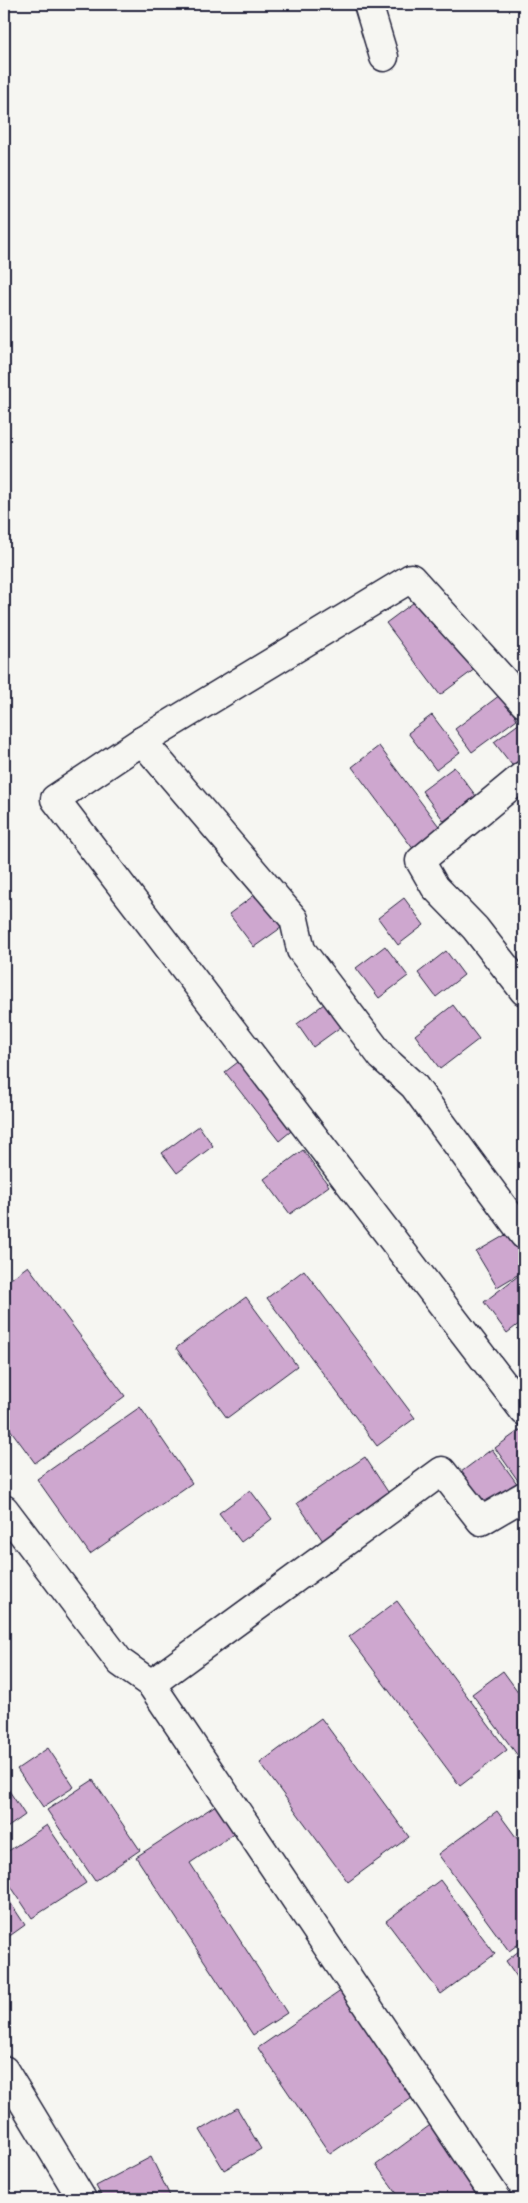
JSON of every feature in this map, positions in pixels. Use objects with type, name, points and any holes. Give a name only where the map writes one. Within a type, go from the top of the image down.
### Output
[{"type":"street","points":[[368,4],[384,57]]},
{"type":"street","points":[[524,703],[411,578],[142,741],[55,799],[524,1411]]},
{"type":"street","points":[[142,741],[294,919],[301,950],[382,1057],[414,1086],[524,1235]]},
{"type":"street","points":[[524,775],[420,861],[436,887],[475,928],[524,991]]},
{"type":"street","points":[[151,1684],[442,1472],[481,1521],[524,1496]]},
{"type":"street","points":[[4,1509],[120,1662],[151,1684],[497,2199]]},
{"type":"street","points":[[4,2070],[82,2199]]},
{"type":"building","points":[[425,594],[479,666],[440,695],[386,623]]},
{"type":"building","points":[[500,695],[517,719],[472,752],[455,729]]},
{"type":"building","points":[[432,715],[460,752],[436,770],[408,733]]},
{"type":"building","points":[[524,720],[524,770],[519,774],[494,742]]},
{"type":"building","points":[[379,746],[441,829],[414,850],[352,767]]},
{"type":"building","points":[[454,767],[476,796],[444,821],[422,791]]},
{"type":"building","points":[[260,891],[285,925],[254,947],[229,914]]},
{"type":"building","points":[[404,898],[424,925],[398,945],[378,918]]},
{"type":"building","points":[[385,946],[408,976],[379,998],[356,968]]},
{"type":"building","points":[[446,951],[464,975],[436,997],[418,973]]},
{"type":"building","points":[[332,998],[349,1021],[313,1047],[297,1024]]},
{"type":"building","points":[[453,1005],[479,1039],[440,1069],[415,1035]]},
{"type":"building","points":[[259,1046],[312,1114],[279,1141],[225,1072]]},
{"type":"building","points":[[199,1126],[213,1146],[177,1173],[162,1153]]},
{"type":"building","points":[[303,1150],[329,1186],[290,1214],[264,1179]]},
{"type":"building","points":[[514,1230],[524,1247],[524,1271],[497,1287],[476,1252]]},
{"type":"building","points":[[28,1266],[125,1396],[35,1463],[4,1421],[4,1284]]},
{"type":"building","points":[[304,1270],[415,1418],[377,1446],[267,1298]]},
{"type":"building","points":[[518,1276],[524,1284],[524,1320],[507,1333],[484,1302]]},
{"type":"building","points":[[246,1297],[297,1366],[227,1418],[176,1348]]},
{"type":"building","points":[[140,1407],[192,1483],[90,1554],[37,1479]]},
{"type":"building","points":[[524,1427],[524,1478],[519,1482],[495,1448]]},
{"type":"building","points":[[492,1449],[518,1485],[483,1510],[457,1475]]},
{"type":"building","points":[[365,1457],[390,1495],[323,1541],[297,1503]]},
{"type":"building","points":[[250,1490],[272,1519],[241,1542],[219,1513]]},
{"type":"building","points":[[397,1601],[507,1750],[460,1786],[349,1637]]},
{"type":"building","points":[[503,1671],[524,1700],[524,1764],[472,1694]]},
{"type":"building","points":[[321,1718],[409,1837],[348,1882],[260,1763]]},
{"type":"building","points":[[48,1748],[74,1787],[43,1807],[17,1769]]},
{"type":"building","points":[[93,1780],[140,1850],[95,1881],[47,1810]]},
{"type":"building","points":[[4,1783],[25,1815],[4,1830]]},
{"type":"building","points":[[219,1803],[238,1831],[190,1863],[287,2013],[253,2035],[136,1857]]},
{"type":"building","points":[[497,1811],[524,1848],[524,1940],[509,1951],[438,1854]]},
{"type":"building","points":[[47,1825],[86,1883],[32,1918],[4,1876],[4,1854]]},
{"type":"building","points":[[440,1880],[495,1954],[441,1994],[386,1921]]},
{"type":"building","points":[[4,1893],[25,1925],[4,1940]]},
{"type":"building","points":[[524,1947],[524,1987],[506,1961]]},
{"type":"building","points":[[345,1988],[418,2094],[330,2154],[258,2048]]},
{"type":"building","points":[[237,2108],[261,2149],[224,2170],[200,2130]]},
{"type":"building","points":[[433,2123],[489,2199],[401,2199],[376,2165]]},
{"type":"building","points":[[151,2157],[171,2198],[103,2199],[96,2186]]}]
